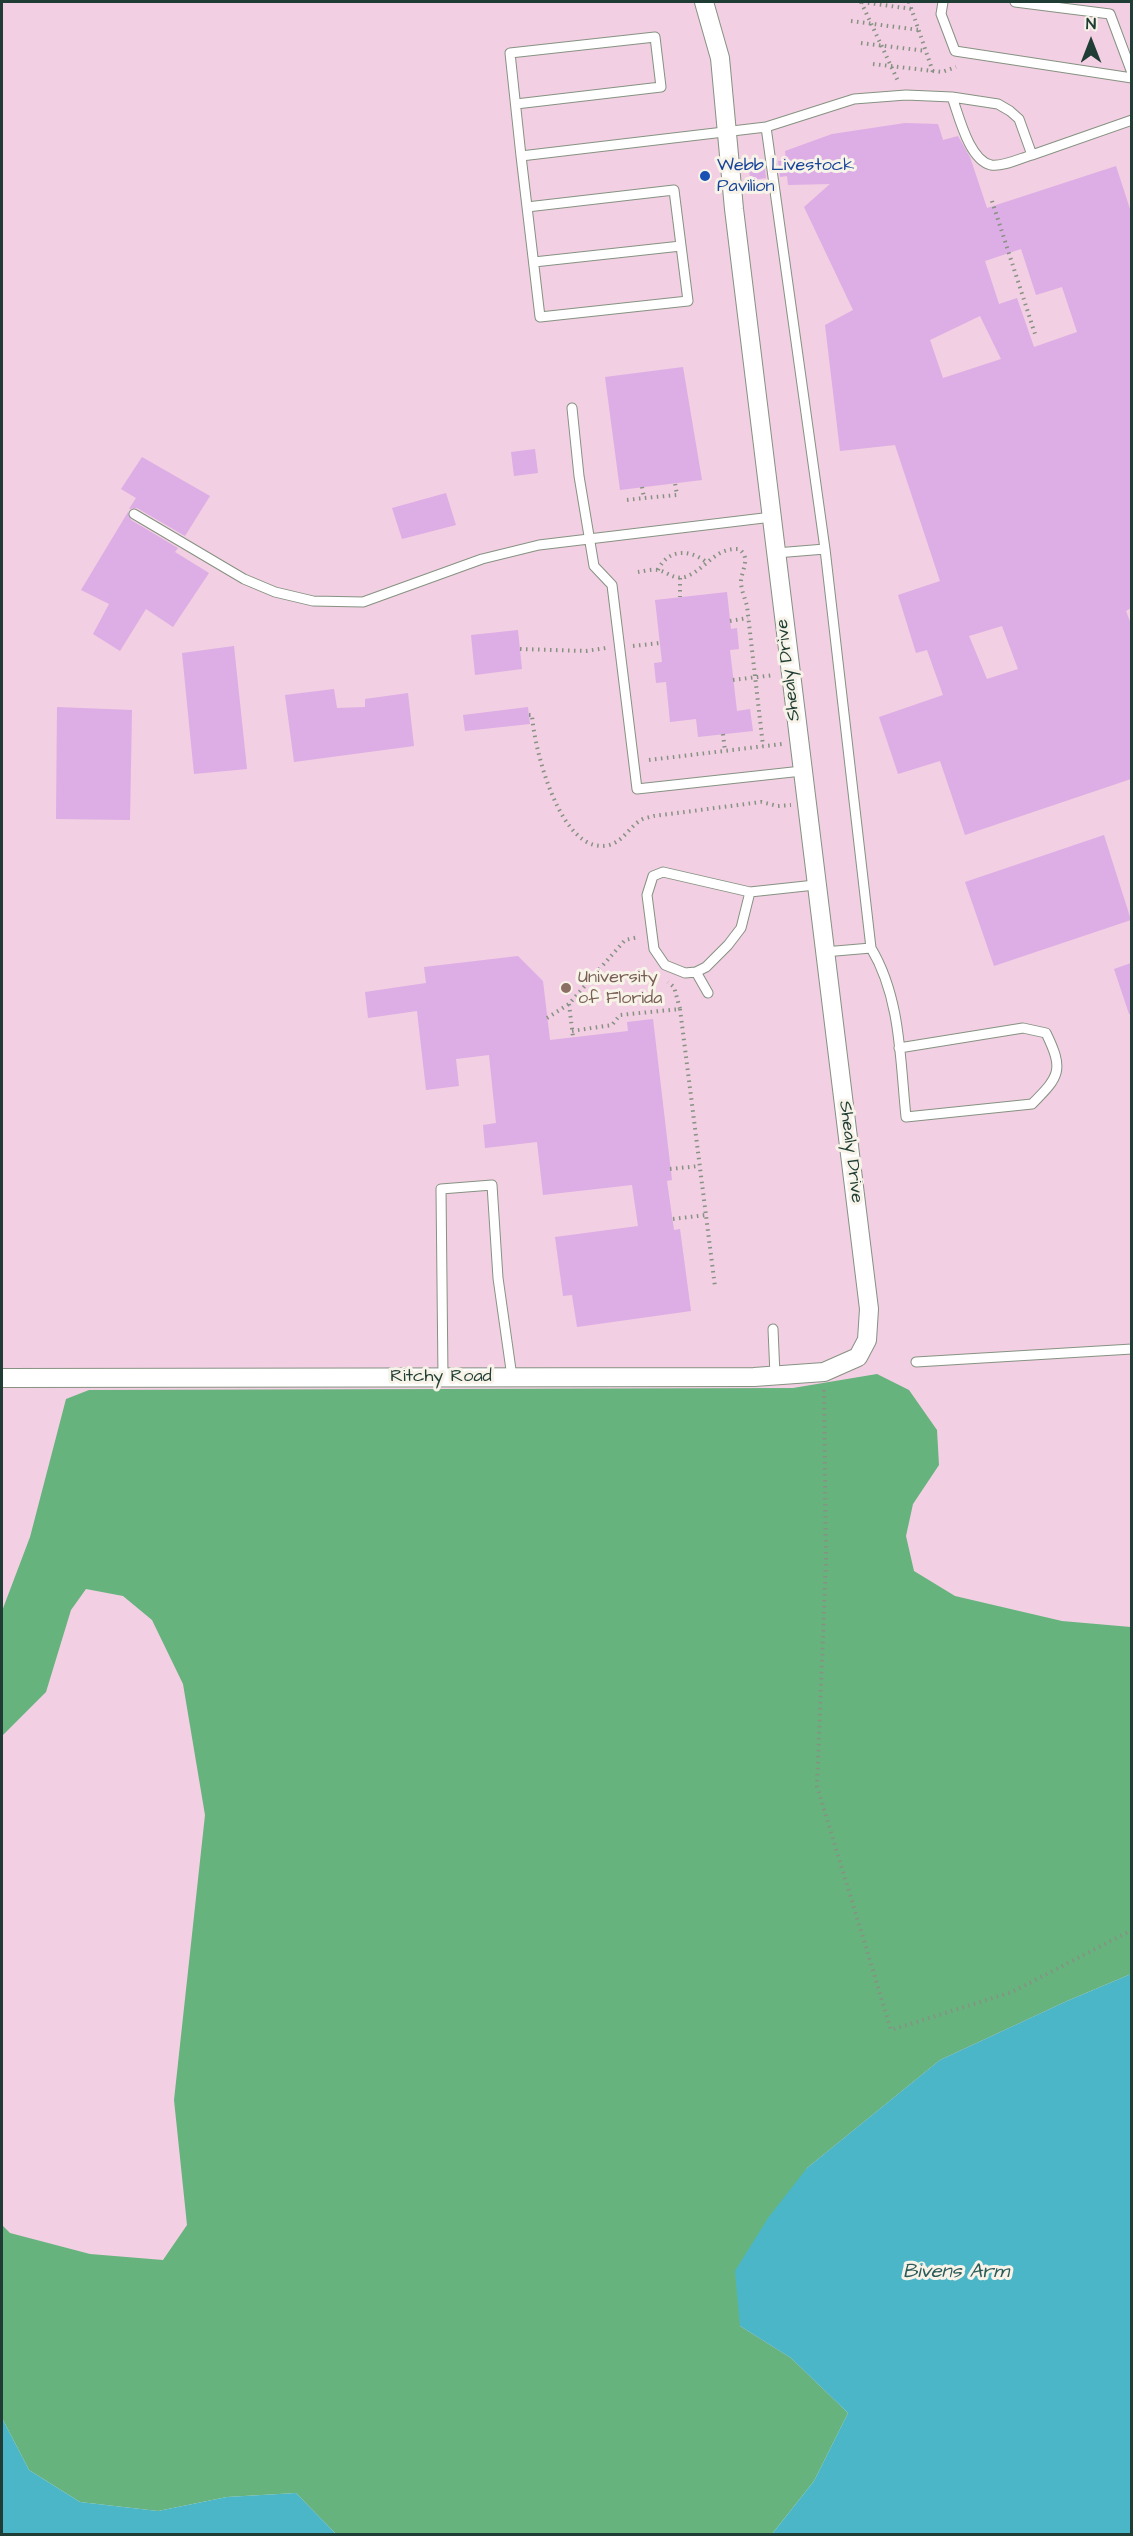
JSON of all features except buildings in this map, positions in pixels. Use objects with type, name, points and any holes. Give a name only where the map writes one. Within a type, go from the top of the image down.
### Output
[{"type":"street","name":"Shealy Drive","points":[[704,2],[720,58],[726,131],[771,517],[868,1298],[867,1340]]},
{"type":"street","name":"Ritchy Road","points":[[2,1378],[775,1375],[824,1371],[858,1357],[867,1340]]},
{"type":"lane","points":[[943,2],[941,14],[955,51],[1131,78]]},
{"type":"lane","points":[[1015,2],[1110,14],[1131,73]]},
{"type":"lane","points":[[516,104],[661,87],[655,37],[510,53],[521,156],[527,207],[534,262],[540,316],[688,301],[674,190],[527,207]]},
{"type":"lane","points":[[521,156],[766,127],[854,99],[906,95],[985,101],[1010,111],[1019,120],[1032,154]]},
{"type":"lane","points":[[952,97],[973,151],[991,165],[1032,154],[1131,120]]},
{"type":"lane","points":[[766,127],[825,549],[871,948],[882,967],[891,994],[906,1117],[1032,1104],[1055,1080],[1058,1056],[1046,1033],[1023,1028],[899,1048]]},
{"type":"lane","points":[[534,262],[681,246]]},
{"type":"lane","points":[[572,408],[594,566],[612,585],[637,789],[802,771]]},
{"type":"lane","points":[[134,514],[244,579],[275,592],[313,601],[363,602],[482,559],[539,545],[771,517]]},
{"type":"lane","points":[[776,553],[825,549]]},
{"type":"lane","points":[[750,892],[741,927],[718,956],[696,972],[685,973],[673,969],[657,956],[647,895],[653,876],[663,872],[750,892],[815,885]]},
{"type":"lane","points":[[824,952],[871,948]]},
{"type":"lane","points":[[696,972],[708,993]]},
{"type":"lane","points":[[443,1377],[441,1189],[492,1185],[498,1278],[512,1377]]},
{"type":"lane","points":[[773,1329],[775,1375]]},
{"type":"lane","points":[[916,1362],[1131,1349]]},
{"type":"path","points":[[860,2],[912,9]]},
{"type":"path","points":[[860,2],[898,82]]},
{"type":"path","points":[[909,2],[933,72]]},
{"type":"path","points":[[851,21],[919,30]]},
{"type":"path","points":[[861,43],[926,51]]},
{"type":"path","points":[[873,64],[933,72],[946,72],[956,67]]},
{"type":"path","points":[[992,201],[1036,337]]},
{"type":"path","points":[[627,500],[677,495],[675,483]]},
{"type":"path","points":[[642,487],[644,498]]},
{"type":"path","points":[[638,572],[658,570],[680,578],[694,573],[705,561],[732,548],[744,553],[746,559],[741,581],[748,618],[763,746]]},
{"type":"path","points":[[658,570],[665,559],[679,552],[696,555],[705,561]]},
{"type":"path","points":[[680,578],[680,597]]},
{"type":"path","points":[[730,621],[748,618]]},
{"type":"path","points":[[629,647],[660,643]]},
{"type":"path","points":[[520,649],[586,651],[606,648]]},
{"type":"path","points":[[733,680],[776,675]]},
{"type":"path","points":[[723,734],[725,751]]},
{"type":"path","points":[[649,760],[784,743]]},
{"type":"path","points":[[640,927],[642,945]]},
{"type":"path","points":[[547,1018],[569,1004],[625,940],[640,937]]},
{"type":"path","points":[[661,977],[674,987],[680,1009],[715,1287]]},
{"type":"path","points":[[569,1004],[573,1037]]},
{"type":"path","points":[[572,1031],[612,1025],[620,1016],[680,1009]]},
{"type":"path","points":[[670,1169],[700,1166]]},
{"type":"path","points":[[673,1220],[706,1215]]},
{"type":"path","points":[[824,1371],[826,1561],[817,1786],[891,2030],[1012,1992],[1131,1930]]},
{"type":"shaded area","name":"University of Florida","points":[[2,2],[1131,2],[1131,1974],[1067,2001],[772,2534],[336,2534],[296,2493],[2,2418]]},
{"type":"green space","points":[[877,1374],[909,1390],[937,1430],[939,1465],[913,1504],[906,1536],[914,1571],[955,1596],[1062,1621],[1131,1627],[1131,1974],[940,2060],[807,2168],[740,2326],[791,2358],[848,2413],[814,2481],[772,2534],[336,2534],[296,2493],[227,2497],[158,2511],[80,2502],[29,2470],[2,2418],[2,2225],[10,2233],[90,2254],[163,2260],[187,2225],[174,2100],[205,1815],[183,1684],[152,1620],[123,1596],[86,1589],[71,1610],[46,1692],[2,1736],[2,1611],[30,1537],[66,1399],[89,1390],[793,1388]]},
{"type":"water","name":"Bivens Arm","points":[[1131,1974],[1131,2534],[772,2534],[814,2481],[848,2413],[791,2358],[740,2326],[735,2271],[768,2218],[807,2168],[940,2060]]},
{"type":"water","points":[[2,2418],[29,2470],[80,2502],[158,2511],[227,2497],[296,2493],[336,2534],[2,2534]]},
{"type":"place","name":"Webb Livestock Pavilion","points":[[705,176]]},
{"type":"place","name":"University of Florida","points":[[566,988]]}]
